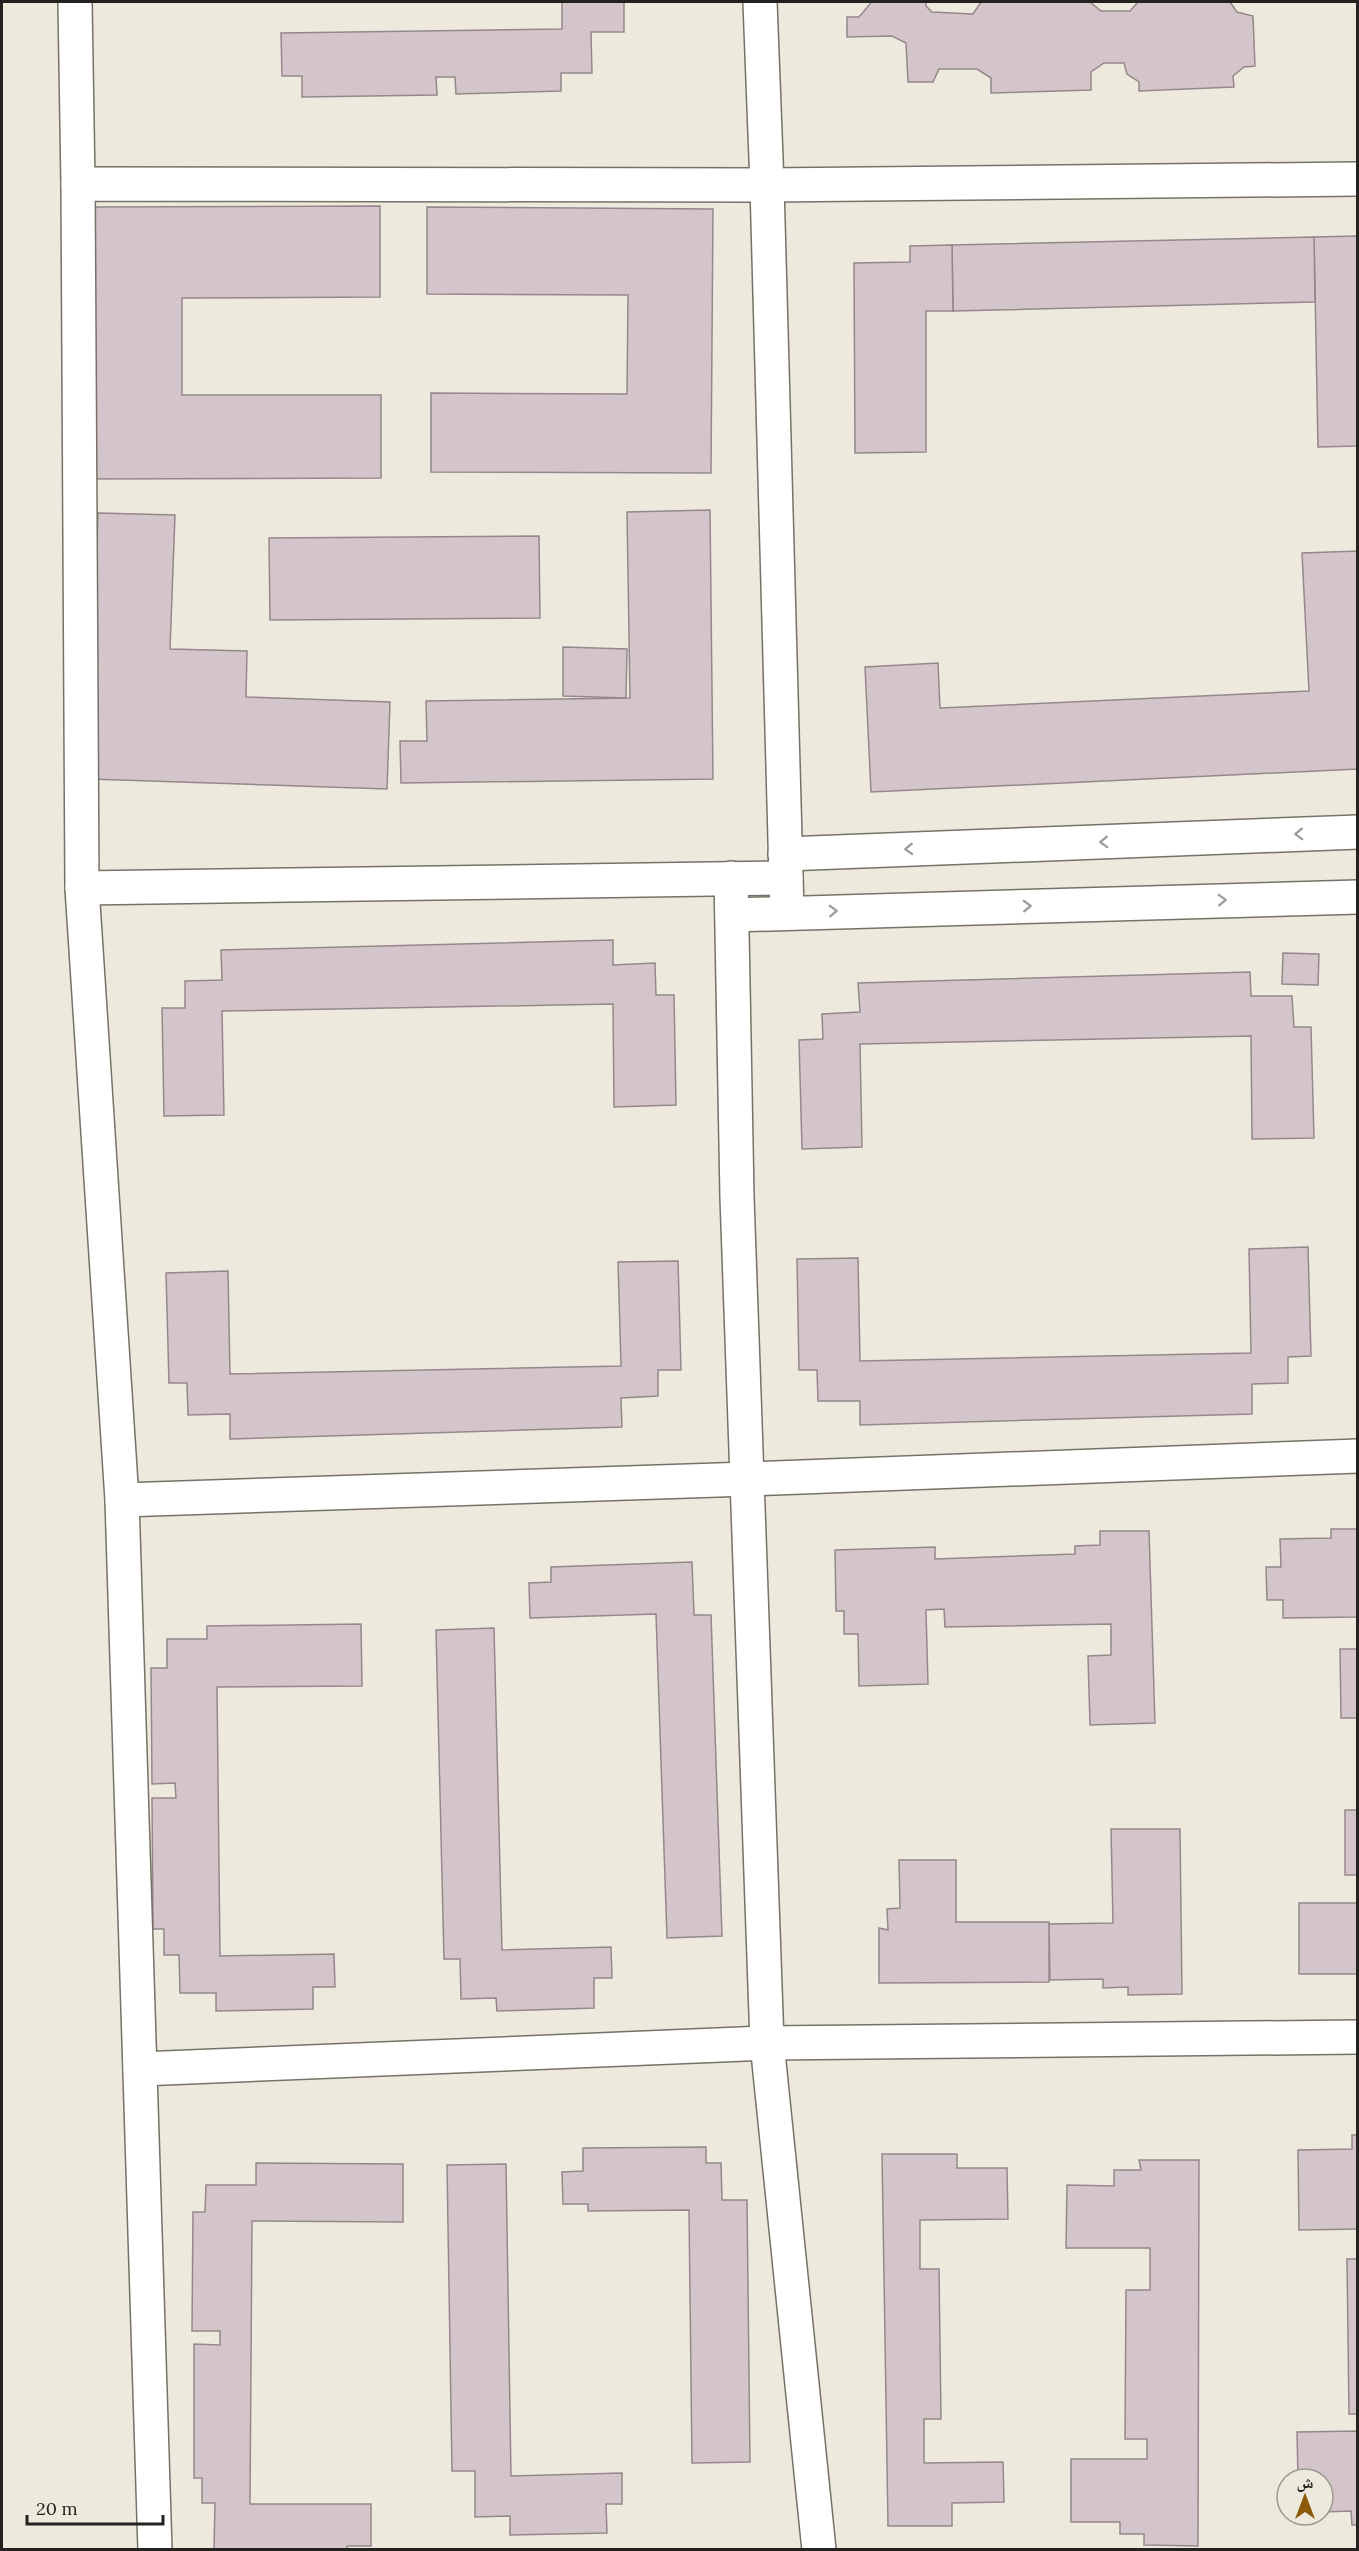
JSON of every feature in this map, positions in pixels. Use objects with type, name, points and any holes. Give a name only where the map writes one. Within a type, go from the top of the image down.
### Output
[{"type":"street","points":[[75,2],[82,888],[122,1500],[155,2550]]},
{"type":"street","points":[[760,2],[787,912]]},
{"type":"street","points":[[78,184],[767,185],[1358,179]]},
{"type":"street","points":[[82,888],[732,878],[785,866],[1358,832]]},
{"type":"street","points":[[732,878],[737,1197],[767,2043],[819,2550]]},
{"type":"street","points":[[732,915],[1358,897]]},
{"type":"street","points":[[122,1500],[1358,1456]]},
{"type":"street","points":[[140,2069],[767,2043],[1358,2037]]},
{"type":"building","points":[[562,2],[624,2],[624,32],[591,32],[592,73],[561,73],[561,91],[456,94],[455,77],[436,77],[437,95],[302,97],[302,76],[282,76],[281,33],[562,29]]},
{"type":"building","points":[[870,2],[926,2],[926,6],[932,12],[973,14],[981,2],[1090,2],[1101,11],[1130,11],[1138,2],[1230,2],[1237,12],[1253,16],[1255,66],[1244,67],[1233,76],[1234,87],[1139,91],[1139,82],[1127,74],[1124,63],[1104,63],[1091,72],[1091,90],[991,93],[991,78],[977,69],[939,69],[933,82],[908,82],[906,43],[892,36],[847,37],[847,17],[859,17]]},
{"type":"building","points":[[380,206],[380,297],[182,298],[182,395],[381,395],[381,478],[88,479],[86,207]]},
{"type":"building","points":[[427,207],[713,209],[711,473],[431,472],[431,393],[627,394],[628,295],[427,294]]},
{"type":"building","points":[[1358,236],[1358,446],[1318,447],[1314,237]]},
{"type":"building","points":[[1314,237],[1315,302],[953,311],[952,245]]},
{"type":"building","points":[[952,245],[953,311],[926,311],[926,452],[855,453],[854,263],[910,262],[910,246]]},
{"type":"building","points":[[710,510],[713,779],[401,783],[400,741],[427,741],[426,701],[630,698],[627,512]]},
{"type":"building","points":[[98,513],[175,515],[170,649],[247,651],[246,697],[390,702],[387,789],[89,779]]},
{"type":"building","points":[[539,536],[540,618],[270,620],[269,538]]},
{"type":"building","points":[[1358,551],[1358,769],[871,792],[865,667],[938,663],[940,708],[1309,691],[1302,553]]},
{"type":"building","points":[[563,647],[627,649],[626,698],[563,696]]},
{"type":"building","points":[[613,940],[613,965],[655,963],[656,995],[674,995],[676,1105],[614,1107],[613,1004],[222,1011],[224,1115],[164,1116],[162,1008],[185,1008],[185,981],[222,980],[221,950]]},
{"type":"building","points":[[1283,953],[1319,954],[1318,985],[1282,984]]},
{"type":"building","points":[[1250,972],[1251,996],[1292,996],[1294,1027],[1311,1027],[1314,1138],[1252,1139],[1251,1036],[860,1044],[862,1147],[802,1149],[799,1040],[823,1039],[822,1014],[860,1012],[858,983]]},
{"type":"building","points":[[1308,1247],[1311,1356],[1288,1357],[1288,1383],[1252,1384],[1252,1414],[860,1425],[860,1401],[818,1401],[817,1370],[799,1370],[797,1259],[858,1258],[860,1361],[1251,1353],[1249,1249]]},
{"type":"building","points":[[678,1261],[681,1370],[658,1370],[658,1396],[621,1398],[622,1427],[230,1439],[230,1414],[188,1415],[187,1383],[169,1383],[166,1273],[228,1271],[230,1374],[621,1366],[618,1262]]},
{"type":"building","points":[[1331,1529],[1358,1529],[1358,1617],[1283,1618],[1283,1600],[1267,1600],[1266,1567],[1281,1567],[1280,1539],[1331,1538]]},
{"type":"building","points":[[1100,1531],[1149,1531],[1155,1723],[1090,1725],[1088,1656],[1111,1655],[1111,1624],[945,1627],[944,1609],[926,1610],[928,1684],[859,1686],[858,1634],[844,1634],[844,1611],[836,1611],[835,1550],[935,1547],[935,1559],[1075,1554],[1075,1546],[1100,1545]]},
{"type":"building","points":[[692,1562],[694,1615],[711,1615],[722,1936],[667,1938],[656,1614],[530,1618],[529,1583],[551,1582],[551,1567]]},
{"type":"building","points":[[361,1624],[362,1686],[217,1687],[220,1956],[334,1954],[335,1987],[313,1987],[313,2009],[216,2011],[216,1993],[180,1993],[179,1955],[164,1955],[164,1929],[153,1929],[152,1798],[176,1798],[175,1783],[152,1784],[151,1668],[167,1668],[167,1639],[207,1639],[207,1626]]},
{"type":"building","points":[[494,1628],[502,1950],[611,1947],[612,1978],[594,1978],[594,2008],[497,2011],[496,1998],[461,1999],[460,1959],[444,1959],[436,1630]]},
{"type":"building","points":[[1340,1649],[1358,1649],[1358,1718],[1341,1718]]},
{"type":"building","points":[[1345,1810],[1358,1810],[1358,1875],[1345,1875]]},
{"type":"building","points":[[1111,1829],[1180,1829],[1182,1994],[1128,1995],[1128,1987],[1103,1988],[1103,1979],[1050,1980],[1049,1924],[1113,1923]]},
{"type":"building","points":[[899,1860],[956,1860],[956,1922],[1049,1922],[1049,1982],[879,1983],[879,1928],[888,1930],[887,1909],[900,1908]]},
{"type":"building","points":[[1299,1903],[1358,1903],[1358,1974],[1299,1974]]},
{"type":"building","points":[[1352,2135],[1358,2135],[1358,2229],[1299,2230],[1298,2150],[1352,2149]]},
{"type":"building","points":[[706,2147],[706,2163],[721,2163],[722,2200],[747,2200],[750,2462],[692,2463],[689,2210],[588,2211],[588,2204],[563,2204],[562,2172],[583,2171],[583,2148]]},
{"type":"building","points":[[882,2154],[957,2154],[957,2168],[1007,2168],[1008,2219],[920,2220],[920,2269],[939,2269],[941,2419],[924,2419],[924,2463],[1003,2462],[1004,2502],[952,2503],[952,2526],[888,2526]]},
{"type":"building","points":[[1139,2160],[1199,2160],[1198,2546],[1144,2545],[1144,2534],[1120,2534],[1120,2522],[1071,2522],[1071,2459],[1147,2459],[1147,2439],[1125,2439],[1126,2290],[1150,2290],[1150,2248],[1066,2248],[1067,2185],[1114,2186],[1114,2170],[1141,2170]]},
{"type":"building","points":[[256,2163],[403,2164],[403,2222],[252,2221],[250,2504],[371,2504],[371,2546],[347,2546],[347,2550],[214,2549],[215,2503],[202,2503],[202,2478],[194,2478],[194,2344],[220,2345],[220,2331],[192,2331],[193,2212],[205,2212],[206,2185],[256,2185]]},
{"type":"building","points":[[506,2164],[511,2476],[622,2473],[622,2504],[606,2504],[607,2533],[510,2535],[510,2516],[475,2517],[475,2471],[452,2471],[447,2165]]},
{"type":"building","points":[[1347,2259],[1358,2259],[1358,2414],[1349,2414]]},
{"type":"building","points":[[1358,2431],[1358,2525],[1352,2525],[1351,2511],[1335,2512],[1335,2467],[1298,2467],[1297,2432]]}]
